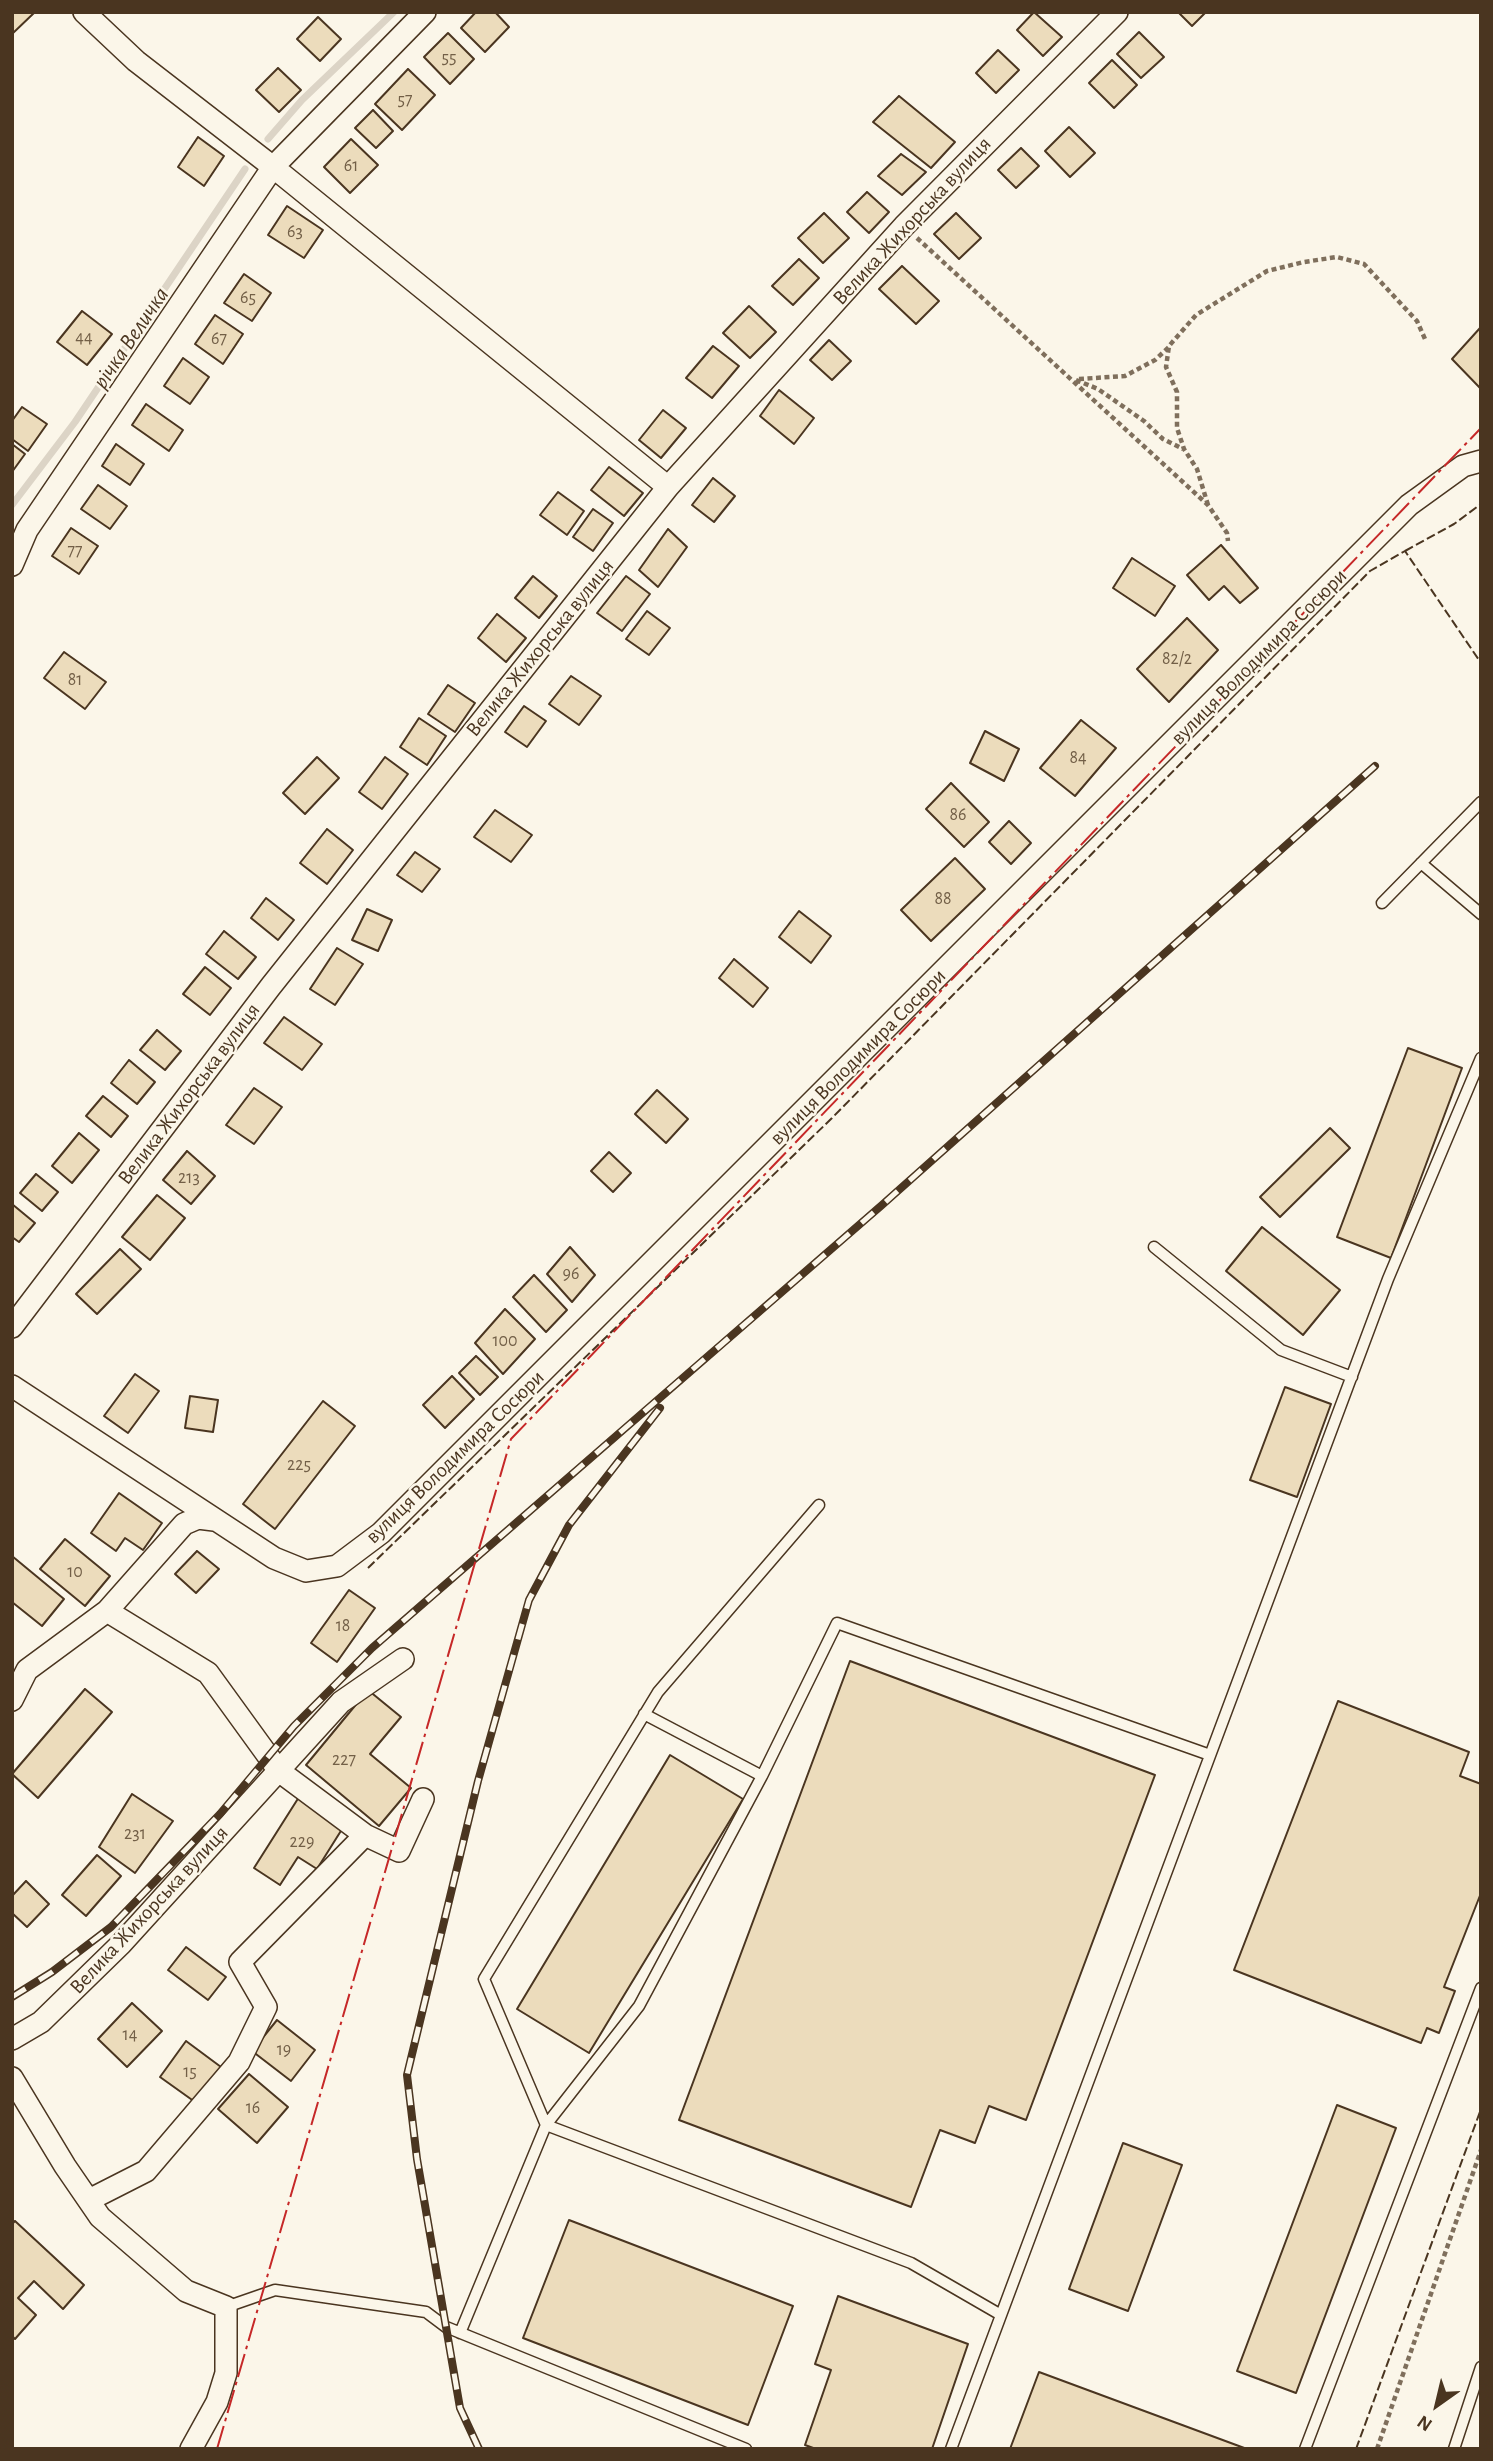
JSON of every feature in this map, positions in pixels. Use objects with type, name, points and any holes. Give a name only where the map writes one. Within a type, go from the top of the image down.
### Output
[{"type":"street","points":[[84,12],[136,61],[273,167],[668,487]]},
{"type":"street","points":[[12,565],[27,530],[273,167],[425,12]]},
{"type":"street","name":"Велика Жихорська вулиця","points":[[12,1327],[271,986],[668,487],[904,226],[1117,12]]},
{"type":"street","name":"вулиця Володимира Сосюри","points":[[214,1520],[274,1558],[306,1572],[337,1566],[381,1533],[1409,505],[1463,466],[1481,461]]},
{"type":"street","points":[[12,1386],[214,1520]]},
{"type":"street","points":[[12,1700],[27,1670],[107,1611],[184,1524],[198,1518],[214,1520]]},
{"type":"street","points":[[107,1611],[208,1673],[279,1771],[365,1835],[399,1852],[424,1799]]},
{"type":"street","name":"Велика Жихорська вулиця","points":[[12,2039],[41,2022],[121,1944],[341,1702],[403,1659]]},
{"type":"street","points":[[89,2200],[146,2171],[239,2062],[266,2007],[240,1962],[365,1835]]},
{"type":"street","points":[[12,2078],[65,2166],[100,2217],[186,2291],[226,2307],[226,2372],[217,2402],[191,2449]]},
{"type":"lane","points":[[1382,903],[1481,802]]},
{"type":"lane","points":[[1421,863],[1481,914]]},
{"type":"lane","points":[[951,2449],[1388,1279],[1481,1058]]},
{"type":"lane","points":[[1154,1247],[1281,1350],[1352,1377]]},
{"type":"lane","points":[[819,1505],[658,1692],[484,1979],[546,2124],[911,2263],[1001,2315]]},
{"type":"lane","points":[[460,2333],[546,2124],[639,2006],[762,1776],[837,1623],[1210,1755]]},
{"type":"lane","points":[[644,1714],[762,1776]]},
{"type":"lane","points":[[1305,2449],[1481,1988]]},
{"type":"lane","points":[[226,2307],[275,2290],[426,2312],[446,2327],[743,2448]]},
{"type":"lane","points":[[1454,2449],[1481,2367]]},
{"type":"path","points":[[904,226],[1208,505],[1227,533],[1228,541]]},
{"type":"path","points":[[1072,379],[1097,380],[1125,376],[1155,360],[1196,315],[1268,271],[1337,257],[1364,264],[1417,321],[1425,339]]},
{"type":"path","points":[[1169,346],[1167,367],[1177,393],[1177,428],[1184,449],[1197,469],[1208,505]]},
{"type":"path","points":[[1072,379],[1098,389],[1144,421],[1163,439],[1184,449]]},
{"type":"path","points":[[1377,2449],[1481,2150]]},
{"type":"building","points":[[12,12],[35,12],[12,34]]},
{"type":"building","points":[[476,12],[495,12],[509,27],[485,52],[461,28]]},
{"type":"building","points":[[1034,12],[1062,37],[1043,56],[1017,30]]},
{"type":"building","points":[[1178,12],[1206,12],[1192,26]]},
{"type":"building","points":[[318,17],[341,39],[320,61],[297,39]]},
{"type":"building","points":[[1139,32],[1164,57],[1141,78],[1117,54]]},
{"type":"building","points":[[448,33],[474,59],[450,84],[424,57]]},
{"type":"building","points":[[998,50],[1019,70],[996,93],[976,73]]},
{"type":"building","points":[[1112,60],[1137,85],[1114,108],[1089,83]]},
{"type":"building","points":[[278,68],[301,90],[279,112],[256,90]]},
{"type":"building","points":[[408,69],[435,95],[402,130],[375,104]]},
{"type":"building","points":[[899,96],[955,142],[931,168],[873,122]]},
{"type":"building","points":[[373,110],[393,131],[376,148],[355,128]]},
{"type":"building","points":[[1069,127],[1095,153],[1070,177],[1045,151]]},
{"type":"building","points":[[198,137],[224,156],[204,186],[178,167]]},
{"type":"building","points":[[351,139],[378,165],[350,193],[324,167]]},
{"type":"building","points":[[1021,148],[1039,166],[1016,188],[998,170]]},
{"type":"building","points":[[901,154],[926,172],[902,195],[878,176]]},
{"type":"building","points":[[867,192],[889,212],[869,233],[847,212]]},
{"type":"building","points":[[287,206],[323,230],[304,258],[268,235]]},
{"type":"building","points":[[824,213],[849,238],[823,263],[798,238]]},
{"type":"building","points":[[956,213],[981,238],[959,259],[934,234]]},
{"type":"building","points":[[799,259],[819,278],[793,305],[772,286]]},
{"type":"building","points":[[902,266],[939,301],[916,324],[879,289]]},
{"type":"building","points":[[244,274],[271,293],[252,321],[224,303]]},
{"type":"building","points":[[749,306],[776,332],[750,358],[723,333]]},
{"type":"building","points":[[82,311],[112,334],[87,365],[57,342]]},
{"type":"building","points":[[215,315],[243,334],[223,364],[195,344]]},
{"type":"building","points":[[1481,329],[1481,389],[1452,359]]},
{"type":"building","points":[[829,340],[851,361],[832,380],[810,360]]},
{"type":"building","points":[[713,346],[739,366],[712,398],[686,378]]},
{"type":"building","points":[[183,358],[209,377],[190,404],[164,386]]},
{"type":"building","points":[[779,390],[814,418],[794,444],[760,416]]},
{"type":"building","points":[[146,404],[183,430],[169,451],[132,425]]},
{"type":"building","points":[[22,407],[47,424],[28,451],[12,439],[12,421]]},
{"type":"building","points":[[663,410],[686,428],[661,458],[639,440]]},
{"type":"building","points":[[12,444],[25,454],[12,472]]},
{"type":"building","points":[[116,444],[144,464],[130,485],[102,466]]},
{"type":"building","points":[[609,467],[643,493],[624,516],[591,490]]},
{"type":"building","points":[[713,478],[735,496],[714,522],[692,505]]},
{"type":"building","points":[[98,485],[127,506],[110,529],[81,509]]},
{"type":"building","points":[[558,492],[584,511],[567,535],[540,515]]},
{"type":"building","points":[[593,509],[613,523],[593,551],[573,537]]},
{"type":"building","points":[[71,528],[98,546],[79,574],[52,556]]},
{"type":"building","points":[[668,529],[687,547],[658,587],[639,570]]},
{"type":"building","points":[[1221,545],[1258,588],[1240,603],[1224,586],[1209,600],[1187,575]]},
{"type":"building","points":[[1132,558],[1175,586],[1155,616],[1113,588]]},
{"type":"building","points":[[533,576],[557,596],[539,618],[515,598]]},
{"type":"building","points":[[626,576],[650,594],[622,631],[597,613]]},
{"type":"building","points":[[647,611],[670,628],[649,655],[626,639]]},
{"type":"building","points":[[497,614],[526,638],[506,662],[478,638]]},
{"type":"building","points":[[1187,618],[1218,650],[1169,702],[1137,669]]},
{"type":"building","points":[[64,652],[106,682],[85,709],[44,678]]},
{"type":"building","points":[[571,676],[601,696],[579,725],[549,704]]},
{"type":"building","points":[[448,685],[475,703],[455,732],[428,714]]},
{"type":"building","points":[[524,706],[546,721],[527,747],[505,732]]},
{"type":"building","points":[[419,718],[446,736],[427,765],[400,747]]},
{"type":"building","points":[[1081,720],[1116,748],[1075,796],[1040,768]]},
{"type":"building","points":[[985,731],[1019,749],[1004,781],[970,763]]},
{"type":"building","points":[[317,757],[339,778],[305,814],[283,793]]},
{"type":"building","points":[[385,757],[408,774],[382,809],[359,792]]},
{"type":"building","points":[[951,783],[989,822],[964,847],[926,809]]},
{"type":"building","points":[[495,810],[532,835],[511,862],[474,837]]},
{"type":"building","points":[[1009,821],[1031,843],[1011,864],[989,842]]},
{"type":"building","points":[[327,829],[353,850],[327,884],[300,863]]},
{"type":"building","points":[[415,852],[440,869],[422,892],[397,875]]},
{"type":"building","points":[[955,858],[985,889],[931,941],[901,910]]},
{"type":"building","points":[[266,898],[294,920],[278,940],[251,918]]},
{"type":"building","points":[[367,909],[392,920],[378,951],[352,940]]},
{"type":"building","points":[[799,911],[831,936],[811,963],[779,937]]},
{"type":"building","points":[[224,931],[256,957],[238,979],[206,954]]},
{"type":"building","points":[[337,948],[363,964],[335,1005],[310,989]]},
{"type":"building","points":[[734,959],[768,988],[753,1007],[719,978]]},
{"type":"building","points":[[205,967],[231,988],[210,1015],[183,994]]},
{"type":"building","points":[[284,1017],[322,1044],[302,1070],[264,1043]]},
{"type":"building","points":[[157,1030],[181,1051],[165,1070],[140,1050]]},
{"type":"building","points":[[1408,1048],[1462,1068],[1391,1258],[1337,1237]]},
{"type":"building","points":[[129,1060],[155,1082],[137,1104],[111,1083]]},
{"type":"building","points":[[254,1088],[282,1107],[254,1144],[226,1125]]},
{"type":"building","points":[[657,1090],[688,1119],[666,1143],[635,1114]]},
{"type":"building","points":[[103,1096],[128,1116],[111,1137],[86,1116]]},
{"type":"building","points":[[1330,1128],[1350,1148],[1280,1217],[1260,1197]]},
{"type":"building","points":[[79,1133],[99,1150],[72,1183],[52,1166]]},
{"type":"building","points":[[187,1151],[215,1176],[191,1204],[163,1180]]},
{"type":"building","points":[[609,1152],[631,1173],[613,1192],[591,1171]]},
{"type":"building","points":[[36,1174],[58,1192],[42,1211],[20,1193]]},
{"type":"building","points":[[157,1195],[185,1218],[150,1260],[122,1237]]},
{"type":"building","points":[[12,1204],[35,1223],[19,1242],[12,1237]]},
{"type":"building","points":[[1262,1227],[1340,1290],[1303,1335],[1226,1271]]},
{"type":"building","points":[[570,1247],[595,1275],[572,1302],[547,1274]]},
{"type":"building","points":[[120,1249],[141,1269],[97,1314],[76,1294]]},
{"type":"building","points":[[534,1275],[567,1310],[546,1332],[513,1297]]},
{"type":"building","points":[[505,1309],[535,1339],[503,1374],[475,1343]]},
{"type":"building","points":[[476,1356],[498,1377],[480,1395],[459,1373]]},
{"type":"building","points":[[135,1374],[159,1391],[128,1433],[104,1416]]},
{"type":"building","points":[[452,1376],[474,1399],[445,1428],[423,1405]]},
{"type":"building","points":[[1285,1387],[1331,1404],[1297,1497],[1250,1480]]},
{"type":"building","points":[[190,1396],[218,1400],[213,1432],[185,1428]]},
{"type":"building","points":[[323,1401],[355,1426],[275,1529],[243,1504]]},
{"type":"building","points":[[119,1493],[162,1523],[143,1550],[125,1538],[116,1551],[91,1533]]},
{"type":"building","points":[[65,1539],[110,1576],[85,1606],[40,1569]]},
{"type":"building","points":[[197,1551],[219,1569],[196,1593],[175,1574]]},
{"type":"building","points":[[12,1556],[64,1599],[42,1626],[12,1602]]},
{"type":"building","points":[[349,1590],[375,1608],[337,1662],[311,1643]]},
{"type":"building","points":[[850,1661],[1155,1775],[1026,2120],[989,2106],[975,2143],[940,2130],[911,2207],[679,2120]]},
{"type":"building","points":[[85,1689],[112,1712],[38,1798],[12,1774]]},
{"type":"building","points":[[368,1690],[401,1717],[370,1754],[411,1788],[379,1826],[306,1765]]},
{"type":"building","points":[[1338,1701],[1469,1752],[1460,1776],[1481,1784],[1481,1893],[1444,1987],[1455,1991],[1439,2033],[1427,2028],[1421,2043],[1234,1970]]},
{"type":"building","points":[[670,1755],[743,1799],[589,2053],[517,2009]]},
{"type":"building","points":[[132,1794],[173,1821],[135,1873],[99,1847]]},
{"type":"building","points":[[299,1797],[344,1826],[317,1869],[298,1857],[280,1885],[254,1868]]},
{"type":"building","points":[[97,1855],[121,1876],[86,1916],[62,1895]]},
{"type":"building","points":[[26,1881],[49,1904],[27,1927],[12,1913],[12,1896]]},
{"type":"building","points":[[186,1947],[226,1977],[208,2000],[168,1970]]},
{"type":"building","points":[[132,2003],[162,2031],[127,2067],[98,2039]]},
{"type":"building","points":[[277,2020],[315,2050],[291,2081],[252,2051]]},
{"type":"building","points":[[186,2041],[221,2067],[195,2102],[160,2077]]},
{"type":"building","points":[[249,2074],[288,2107],[257,2143],[218,2109]]},
{"type":"building","points":[[1337,2105],[1396,2128],[1296,2393],[1237,2371]]},
{"type":"building","points":[[1123,2143],[1182,2165],[1128,2311],[1069,2289]]},
{"type":"building","points":[[569,2220],[793,2306],[748,2425],[523,2338]]},
{"type":"building","points":[[15,2221],[84,2285],[63,2309],[34,2281],[18,2298],[36,2315],[15,2339],[12,2336],[12,2224]]},
{"type":"building","points":[[838,2296],[968,2344],[932,2449],[816,2449],[805,2445],[831,2370],[815,2364]]},
{"type":"building","points":[[1039,2372],[1247,2449],[1010,2449]]},
{"type":"waterway","name":"річка Величка","points":[[268,139],[302,100],[394,12]]},
{"type":"waterway","name":"річка Величка","points":[[12,505],[75,422],[245,169]]},
{"type":"railway","points":[[12,1997],[52,1972],[111,1927],[220,1814],[294,1726],[372,1648],[882,1205],[1375,766]]},
{"type":"railway","points":[[479,2449],[460,2408],[417,2159],[407,2075],[478,1781],[529,1600],[569,1525],[660,1408]]},
{"type":"fence","points":[[1405,551],[1454,524],[1481,504]]},
{"type":"fence","points":[[368,1568],[832,1118],[1370,571],[1405,551],[1481,663]]},
{"type":"fence","points":[[1356,2449],[1481,2109]]},
{"type":"power","points":[[217,2449],[511,1439],[1481,428]]}]
